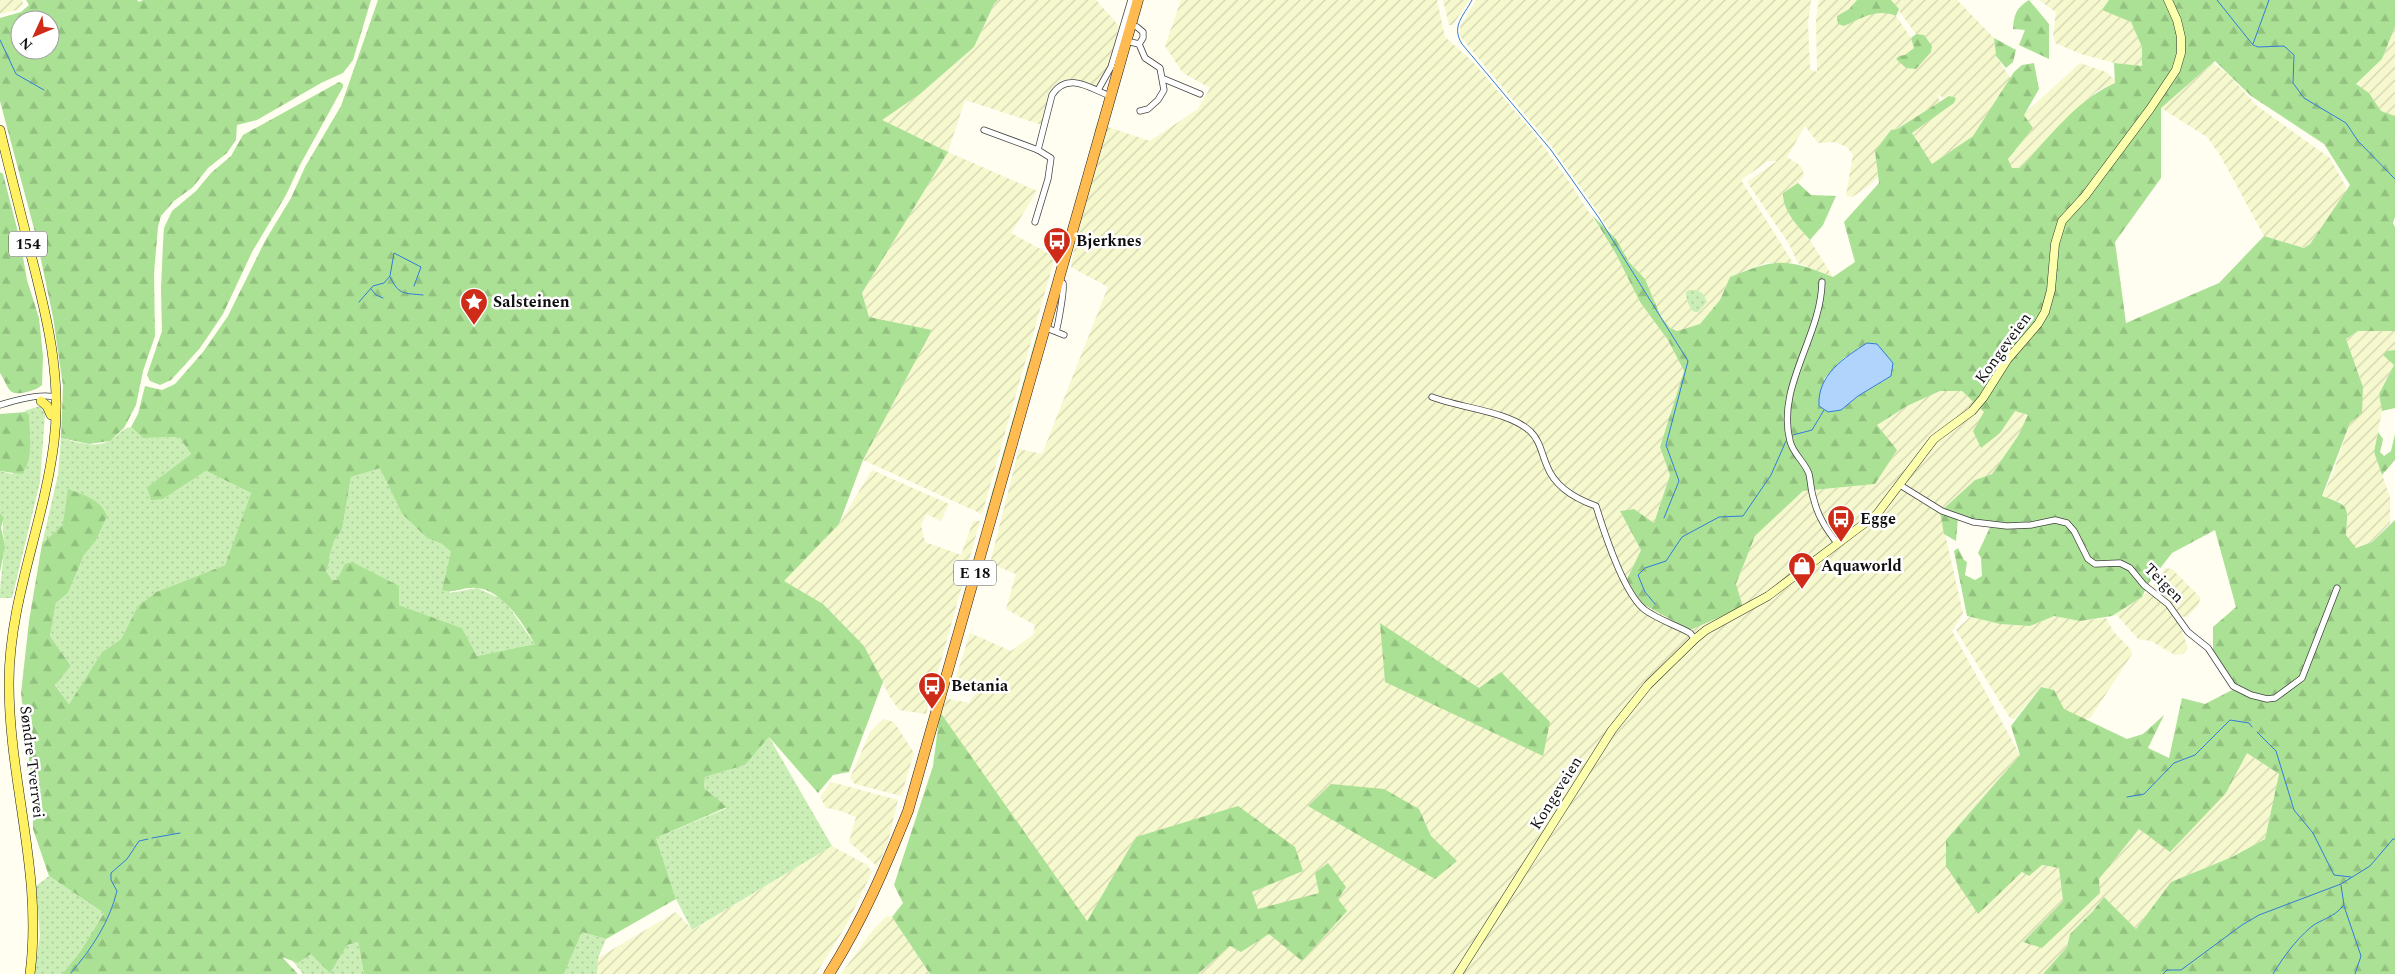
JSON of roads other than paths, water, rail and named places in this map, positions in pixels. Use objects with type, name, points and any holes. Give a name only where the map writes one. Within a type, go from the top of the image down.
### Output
[{"type":"highway","name":"E 18","points":[[830,974],[883,874],[908,811],[1138,0]]},
{"type":"main road","name":"Kongeveien","points":[[1458,974],[1621,717],[1648,685],[1706,630],[1768,596],[1877,514],[1934,439],[1970,412],[1980,402],[2007,360],[2042,319],[2050,295],[2055,244],[2062,221],[2085,196],[2150,109],[2176,70],[2181,53],[2181,37],[2178,20],[2168,0]]},
{"type":"main road","name":"Søndre Tverrvei","points":[[0,130],[52,344],[54,441],[43,497],[16,606],[9,679],[11,742],[30,862],[33,899],[30,974]]},
{"type":"main road","name":"Søndre Tverrvei","points":[[43,497],[53,398]]},
{"type":"main road","points":[[41,401],[47,406],[51,415]]},
{"type":"street","points":[[1098,90],[1110,67],[1131,0]]},
{"type":"street","points":[[1137,27],[1143,32],[1143,38],[1139,44]]},
{"type":"street","points":[[1126,40],[1139,44],[1145,58],[1160,68],[1164,79],[1162,96],[1148,109],[1140,111]]},
{"type":"street","points":[[1164,79],[1200,94]]},
{"type":"street","points":[[1038,150],[1052,95],[1057,88],[1064,83],[1074,82],[1110,96]]},
{"type":"street","points":[[984,130],[1049,155],[1052,161],[1035,222]]},
{"type":"street","points":[[1056,331],[1060,321],[1060,306],[1065,287],[1064,283],[1057,281]]},
{"type":"street","points":[[1822,282],[1822,297],[1815,324],[1792,388],[1789,434],[1792,447],[1808,473],[1817,511],[1823,524],[1837,544]]},
{"type":"street","points":[[1044,327],[1064,335]]},
{"type":"street","points":[[0,405],[41,396],[53,398]]},
{"type":"street","points":[[1432,397],[1501,417],[1530,430],[1540,445],[1547,468],[1559,485],[1572,495],[1596,506],[1618,565],[1639,603],[1650,613],[1684,630],[1695,639]]},
{"type":"street","points":[[32,399],[41,401],[53,398]]},
{"type":"street","name":"Teigen","points":[[1900,485],[1942,511],[1966,520],[2000,526],[2023,526],[2055,520],[2065,522],[2074,531],[2088,559],[2096,564],[2120,563],[2130,568],[2144,585],[2168,604],[2188,632],[2208,648],[2232,686],[2244,693],[2261,698],[2271,699],[2278,696],[2302,678],[2337,588]]},
{"type":"water","points":[[1867,343],[1877,344],[1893,363],[1891,376],[1858,396],[1841,410],[1828,412],[1819,406],[1822,385],[1827,376],[1841,361]]},
{"type":"waterway","points":[[1472,0],[1458,27],[1459,38],[1462,44],[1551,150],[1599,218],[1688,361],[1666,445],[1679,481],[1664,518]]},
{"type":"waterway","points":[[2217,0],[2253,45],[2258,47],[2284,46],[2294,55],[2293,83],[2304,98],[2346,123],[2358,141],[2395,179]]},
{"type":"waterway","points":[[2253,44],[2269,0]]},
{"type":"waterway","points":[[0,40],[16,74],[44,90]]},
{"type":"waterway","points":[[359,302],[373,286],[384,283],[390,276],[394,253],[421,267],[414,286]]},
{"type":"waterway","points":[[390,277],[396,287],[402,292],[423,295]]},
{"type":"waterway","points":[[371,289],[376,295],[383,298]]},
{"type":"waterway","points":[[1793,435],[1812,430],[1824,410]]},
{"type":"waterway","points":[[1655,604],[1645,592],[1638,575],[1645,568],[1666,561],[1682,537],[1719,517],[1743,516],[1771,475],[1786,441]]},
{"type":"waterway","points":[[2127,797],[2144,794],[2174,763],[2195,755],[2230,720],[2249,723],[2252,727]]},
{"type":"waterway","points":[[2257,732],[2276,751],[2294,810],[2313,833],[2334,875],[2351,877]]},
{"type":"waterway","points":[[152,838],[180,833]]},
{"type":"waterway","points":[[71,973],[93,945],[114,903],[117,891],[111,880],[111,873],[127,859],[139,841],[148,839]]},
{"type":"waterway","points":[[2163,974],[2167,970],[2181,970],[2242,925],[2259,915],[2341,884],[2370,866],[2395,839]]},
{"type":"waterway","points":[[2273,974],[2290,949],[2305,932],[2315,924],[2331,916],[2344,905],[2341,885]]},
{"type":"waterway","points":[[2344,906],[2361,956],[2355,974]]},
{"type":"place","name":"Bjerknes","points":[[1057,265]]},
{"type":"place","name":"Salsteinen","points":[[474,326]]},
{"type":"place","name":"Egge","points":[[1841,543]]},
{"type":"place","name":"Aquaworld","points":[[1802,590]]},
{"type":"place","name":"Betania","points":[[932,710]]}]
